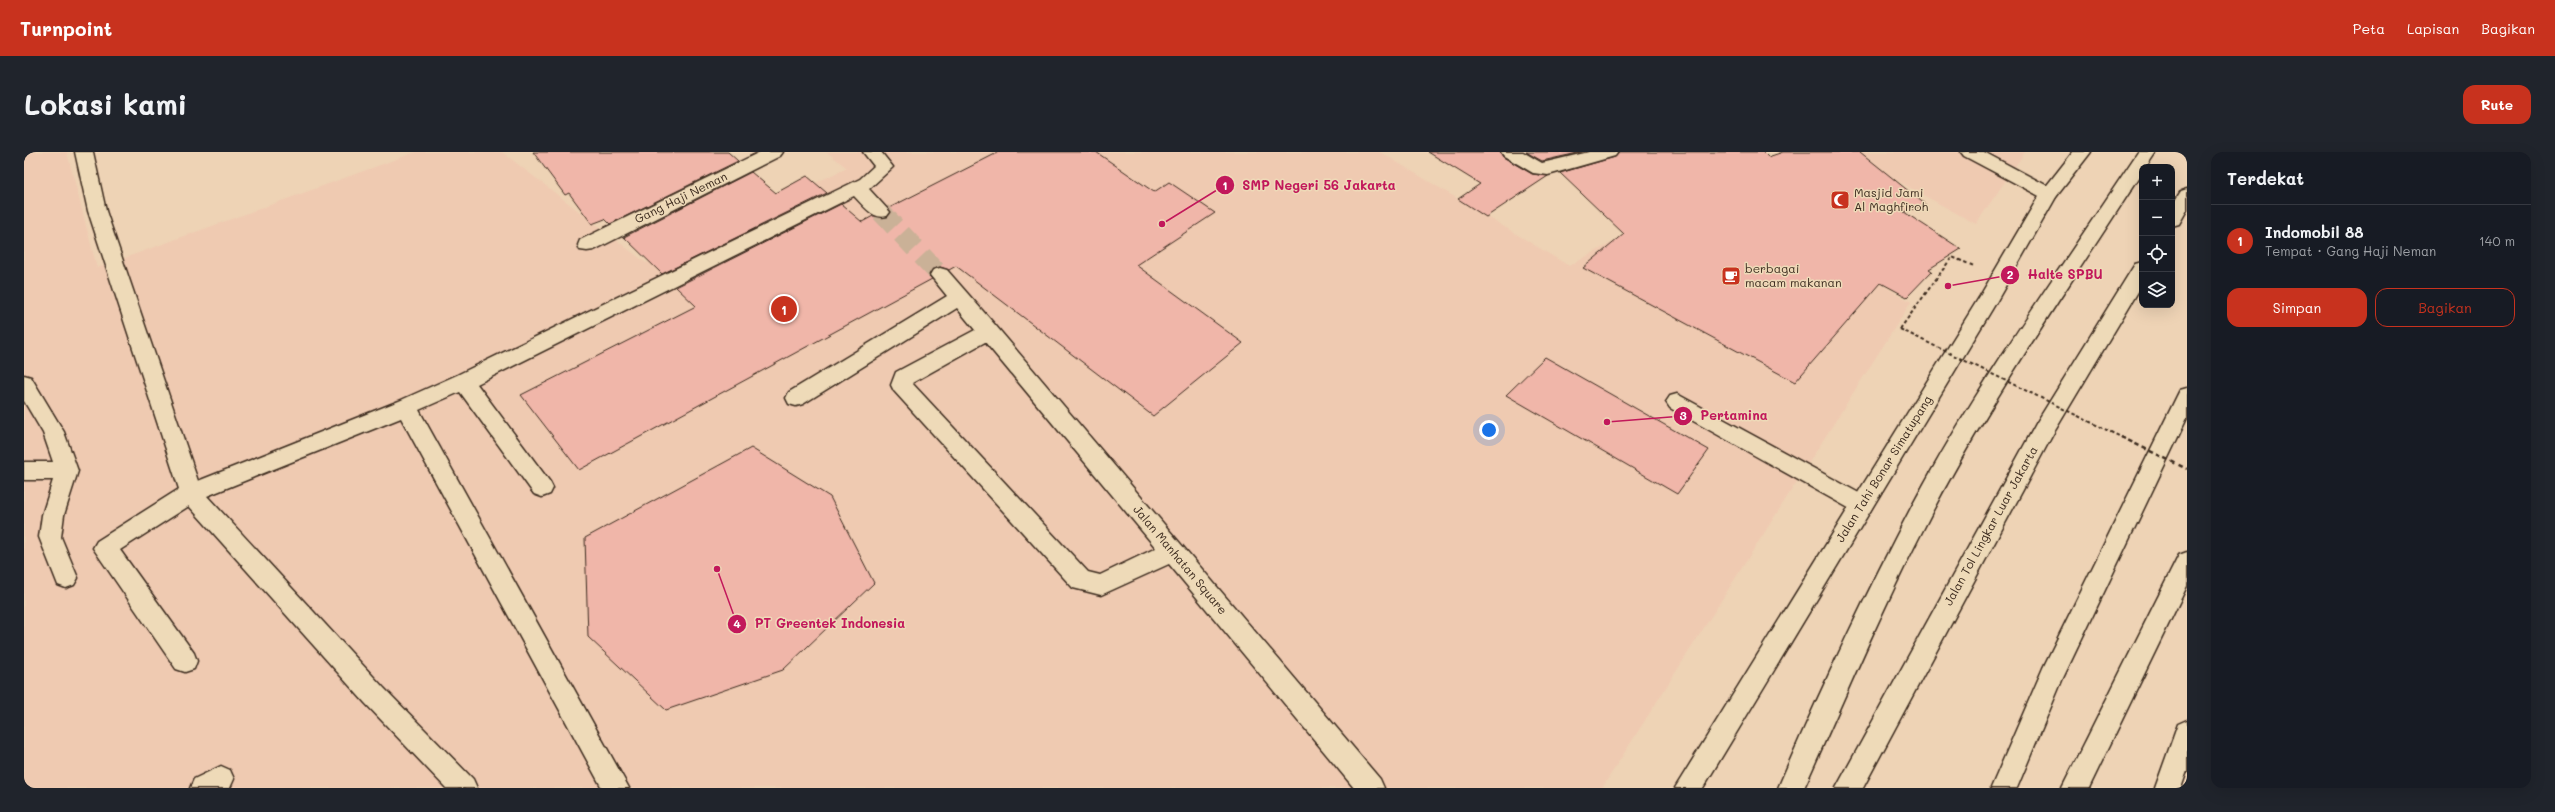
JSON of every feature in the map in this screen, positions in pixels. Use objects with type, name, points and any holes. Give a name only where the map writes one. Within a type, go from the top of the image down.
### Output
[{"type":"main road","points":[[84,152],[96,211],[191,493],[374,695],[464,788]]},
{"type":"main road","name":"Gang Haji Neman","points":[[587,245],[774,152]]},
{"type":"main road","points":[[185,661],[105,548],[191,493],[406,407],[464,381],[857,188],[866,183],[884,167],[872,152]]},
{"type":"main road","points":[[1510,152],[1539,169],[1548,169],[1609,152]]},
{"type":"main road","points":[[1970,152],[2050,194]]},
{"type":"main road","name":"Jalan Tahi Bonar Simatupang","points":[[1688,788],[1987,301],[2050,194],[2082,152]]},
{"type":"main road","points":[[1791,788],[1847,664],[1921,511],[1994,386],[2148,152]]},
{"type":"main road","points":[[857,188],[881,212]]},
{"type":"main road","points":[[2175,215],[2187,195]]},
{"type":"main road","name":"Jalan Tol Lingkar Luar Jakarta","points":[[1849,788],[2045,428],[2140,272]]},
{"type":"main road","name":"Jalan Manhatan Square","points":[[940,275],[1174,551],[1371,788]]},
{"type":"main road","points":[[796,398],[958,298]]},
{"type":"main road","points":[[989,331],[903,377],[901,385],[1081,581],[1101,585],[1174,551]]},
{"type":"main road","points":[[464,381],[542,488]]},
{"type":"main road","points":[[26,392],[53,432],[67,471],[53,515],[50,537],[66,578]]},
{"type":"main road","points":[[2004,788],[2052,676],[2187,396]]},
{"type":"main road","points":[[1677,402],[1862,505]]},
{"type":"main road","points":[[406,407],[616,788]]},
{"type":"main road","points":[[24,471],[67,471]]},
{"type":"main road","points":[[2076,788],[2187,562]]},
{"type":"main road","points":[[2168,788],[2187,732]]},
{"type":"path","points":[[1952,256],[1900,328],[2187,469]]},
{"type":"shaded area","points":[[24,152],[67,152],[97,268],[416,152],[502,152],[646,263],[847,168],[827,152],[1380,152],[1569,266],[1717,185],[1911,302],[1602,788],[24,788]]},
{"type":"shaded area","points":[[1845,152],[2025,152],[1976,224]]},
{"type":"building","points":[[533,152],[728,152],[738,161],[610,224],[605,219],[592,224],[569,193],[565,195]]},
{"type":"building","points":[[999,152],[1096,152],[1154,192],[1169,182],[1215,213],[1136,265],[1243,343],[1153,416],[956,266],[949,270],[940,267],[932,269],[928,275],[932,279],[579,470],[521,395],[696,306],[676,287],[841,204],[862,222],[873,216],[887,217],[892,212],[889,208]]},
{"type":"building","points":[[1428,152],[1500,152],[1503,157],[1532,174],[1548,176],[1486,217],[1458,199],[1480,184]]},
{"type":"building","points":[[1526,152],[1582,152],[1542,161]]},
{"type":"building","points":[[1619,152],[1763,152],[1768,157],[1783,152],[1860,152],[1926,205],[1904,212],[1961,249],[1929,269],[1932,271],[1907,297],[1881,283],[1795,382],[1583,268],[1624,234],[1560,173],[1615,157]]},
{"type":"building","points":[[751,172],[776,193],[807,176],[827,193],[662,274],[624,237]]},
{"type":"building","points":[[1545,357],[1709,450],[1677,494],[1506,395]]},
{"type":"building","points":[[751,448],[830,497],[874,583],[783,670],[666,710],[588,637],[585,538]]},
{"type":"tunnel","points":[[881,212],[940,275]]},
{"type":"place","name":"Masjid Jami Al Maghfiroh","points":[[1840,200]]},
{"type":"place","name":"SMP Negeri 56 Jakarta","points":[[1162,224]]},
{"type":"place","name":"berbagai macam makanan","points":[[1731,276]]},
{"type":"place","name":"Halte SPBU","points":[[1948,286]]},
{"type":"place","name":"Indomobil 88","points":[[784,309]]},
{"type":"place","name":"Pertamina","points":[[1607,422]]},
{"type":"place","name":"PT Greentek Indonesia","points":[[717,569]]}]
